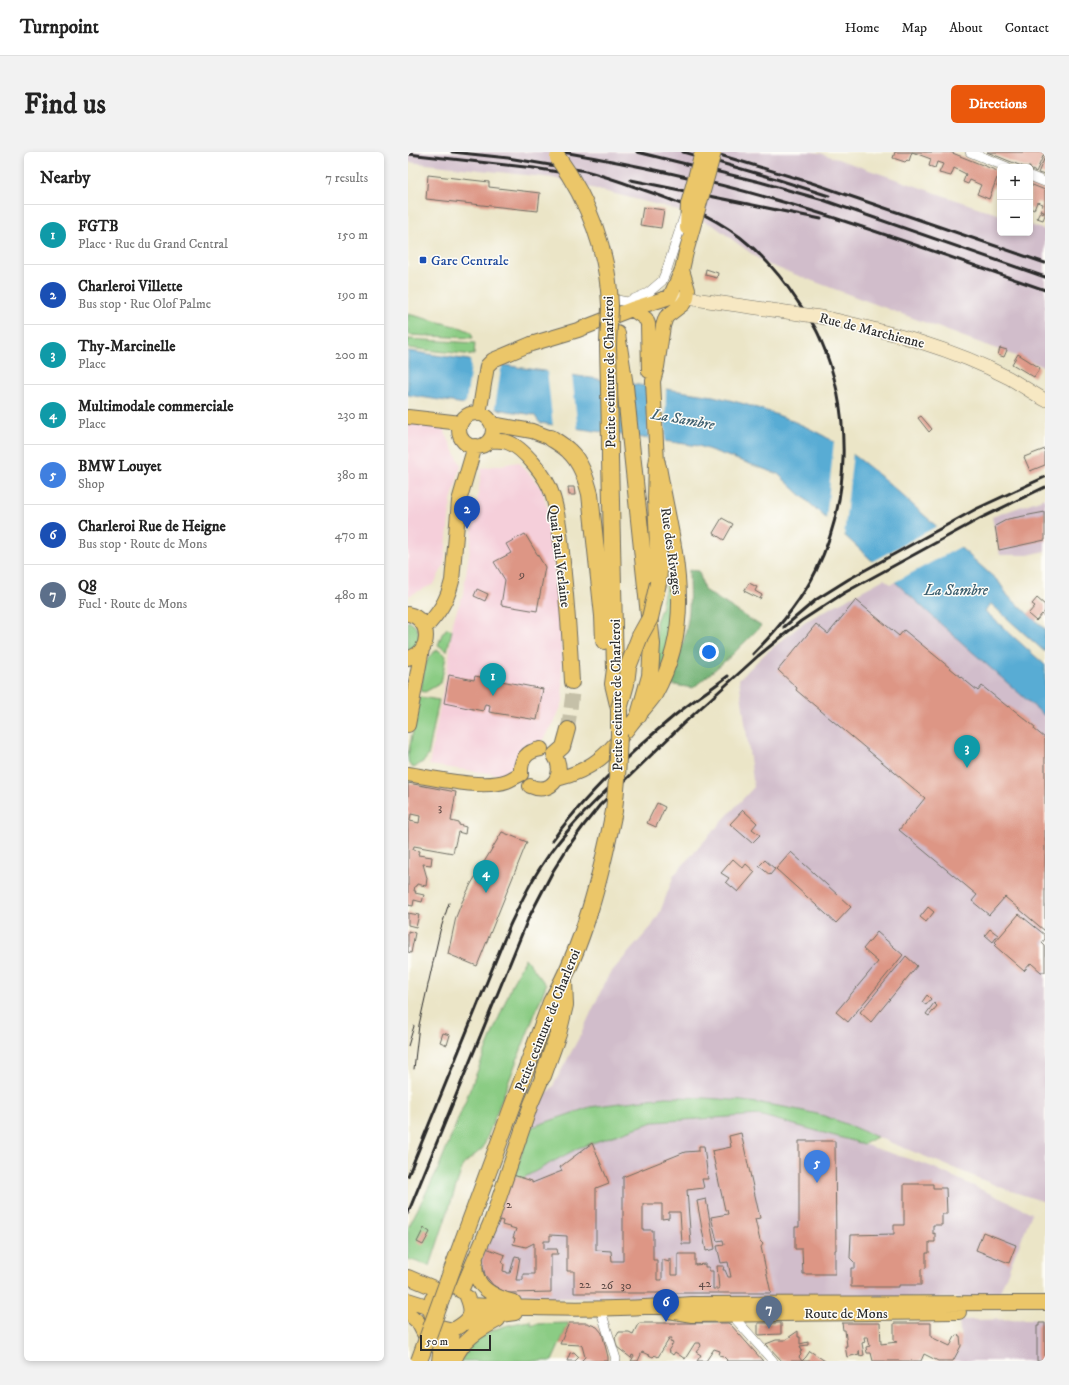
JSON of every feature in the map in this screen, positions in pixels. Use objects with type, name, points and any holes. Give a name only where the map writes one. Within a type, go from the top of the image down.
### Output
[{"type":"highway","name":"Petite ceinture de Charleroi","points":[[419,1361],[512,1108],[558,1003],[564,980],[585,923],[603,861],[614,811],[617,779],[619,709],[613,684],[615,669],[608,336],[613,303],[594,226],[585,202],[567,171],[553,152]]},
{"type":"highway","points":[[613,303],[625,386],[652,644],[652,661],[647,690],[640,705],[638,715]]},
{"type":"highway","points":[[551,438],[570,452],[582,471],[588,489],[603,616],[606,671],[613,684]]},
{"type":"highway","points":[[619,709],[626,684],[628,667],[640,636],[650,618],[658,583],[659,570],[656,499],[657,463]]},
{"type":"highway","points":[[543,1076],[558,1034],[558,1003]]},
{"type":"main road","points":[[686,252],[688,204],[702,152]]},
{"type":"main road","points":[[479,413],[487,366],[493,360],[531,344],[578,330],[632,309],[670,297],[682,270],[714,152]]},
{"type":"main road","points":[[653,357],[666,317],[677,307],[684,304],[687,298],[688,290],[682,270]]},
{"type":"main road","name":"Rue de Marchienne","points":[[670,297],[687,298],[827,318],[883,330],[933,345],[977,363],[1009,378],[1045,400]]},
{"type":"main road","points":[[632,309],[646,319],[653,357]]},
{"type":"main road","name":"Rue des Rivages","points":[[557,779],[581,771],[598,761],[613,748],[638,715],[646,709],[664,674],[677,631],[680,595],[678,566],[657,463],[653,357]]},
{"type":"main road","points":[[479,413],[484,415],[492,424],[493,434],[489,441],[485,444],[475,446],[470,445],[462,438],[460,434],[461,424],[467,416],[479,413]]},
{"type":"main road","points":[[408,416],[461,424]]},
{"type":"main road","points":[[492,424],[527,430],[551,438]]},
{"type":"main road","name":"Quai Paul Verlaine","points":[[489,441],[500,440],[508,442],[520,450],[535,466],[552,493],[560,534],[569,621],[572,682]]},
{"type":"main road","points":[[425,628],[444,604],[452,581],[458,507],[468,464],[475,446]]},
{"type":"main road","points":[[408,614],[422,622],[427,636],[426,643],[422,649],[417,654],[408,658]]},
{"type":"main road","points":[[408,725],[422,649]]},
{"type":"main road","points":[[549,752],[558,760],[560,766],[557,779],[547,787],[535,788],[524,778],[520,766],[522,759],[533,750],[549,752],[563,747],[568,729]]},
{"type":"main road","points":[[408,774],[471,784],[498,783],[524,778]]},
{"type":"main road","points":[[461,1291],[492,1219],[531,1104],[543,1076]]},
{"type":"main road","points":[[479,1249],[476,1273],[480,1284],[488,1292],[499,1298],[539,1308]]},
{"type":"main road","points":[[408,1277],[441,1291]]},
{"type":"main road","points":[[426,1306],[433,1297],[441,1291],[449,1288],[461,1291],[468,1298],[470,1305],[470,1316],[466,1323],[453,1330],[436,1326]]},
{"type":"main road","points":[[408,1300],[426,1306],[436,1326],[441,1351],[438,1361]]},
{"type":"main road","name":"Route de Mons","points":[[470,1305],[539,1308],[600,1308],[699,1304],[1045,1303]]},
{"type":"main road","name":"Route de Mons","points":[[648,1307],[692,1315],[1045,1312]]},
{"type":"main road","name":"Route de Mons","points":[[466,1323],[488,1317],[539,1308]]},
{"type":"main road","points":[[454,1361],[457,1354],[469,1339],[481,1329],[506,1315]]},
{"type":"main road","points":[[413,1318],[424,1331],[431,1347],[434,1361]]},
{"type":"main road","points":[[442,1361],[452,1342],[453,1330]]},
{"type":"street","points":[[970,152],[1000,164]]},
{"type":"street","points":[[1033,177],[1045,182]]},
{"type":"street","points":[[613,303],[627,302],[648,293],[662,281],[688,204]]},
{"type":"street","points":[[600,1308],[616,1359],[615,1361]]},
{"type":"street","points":[[731,1314],[773,1361]]},
{"type":"shaded area","points":[[408,152],[820,153],[997,214],[997,236],[1033,236],[1033,226],[1045,230],[1045,367],[764,263],[713,225],[670,208],[553,178],[408,162]]},
{"type":"shaded area","points":[[408,420],[441,424],[461,465],[451,501],[444,565],[434,584],[408,596]]},
{"type":"shaded area","points":[[519,462],[542,489],[549,514],[560,618],[563,702],[554,723],[541,742],[525,747],[511,769],[502,775],[429,765],[449,658],[453,621],[463,594],[482,468]]},
{"type":"shaded area","points":[[1045,498],[1045,551],[1028,555],[1000,555],[992,517]]},
{"type":"shaded area","points":[[884,579],[890,584],[895,582],[1045,716],[1045,1202],[1005,1189],[818,1114],[753,1103],[698,1097],[665,1097],[590,1107],[529,1128],[538,1104],[553,1086],[582,1032],[606,980],[652,926],[660,912],[674,875],[754,787],[739,679],[765,654],[806,621]]},
{"type":"shaded area","points":[[759,1115],[860,1143],[930,1166],[1032,1213],[1001,1289],[995,1298],[510,1298],[487,1284],[481,1276],[480,1257],[512,1184],[578,1148],[653,1122]]},
{"type":"shaded area","points":[[1045,1319],[1045,1361],[953,1361],[961,1346],[959,1320]]},
{"type":"green space","points":[[408,314],[462,328],[471,332],[473,338],[408,335]]},
{"type":"green space","points":[[408,339],[475,343],[474,355],[408,348]]},
{"type":"green space","points":[[689,570],[699,571],[704,590],[761,626],[731,656],[693,688],[668,684],[679,657],[688,620]]},
{"type":"green space","points":[[674,578],[676,613],[659,679],[656,622],[661,609],[667,579]]},
{"type":"green space","points":[[408,621],[414,625],[419,633],[419,644],[408,653]]},
{"type":"green space","points":[[447,628],[452,630],[447,651],[438,645],[442,634]]},
{"type":"green space","points":[[438,650],[446,656],[441,683],[425,692],[421,691],[423,674],[429,657]]},
{"type":"green space","points":[[420,697],[439,700],[428,756],[414,768],[409,763],[408,755]]},
{"type":"green space","points":[[525,958],[546,985],[483,1148],[463,1165],[430,1266],[408,1259],[408,1228],[438,1169],[514,980]]},
{"type":"green space","points":[[665,1097],[741,1101],[779,1106],[817,1114],[877,1137],[864,1144],[759,1115],[653,1122],[578,1148],[512,1184],[529,1128],[590,1107]]},
{"type":"green space","points":[[531,1321],[531,1325],[569,1323],[552,1361],[460,1361],[473,1343],[493,1330],[516,1323]]},
{"type":"water","name":"La Sambre","points":[[408,351],[713,396],[770,412],[811,429],[837,443],[872,469],[894,488],[999,582],[1008,596],[1045,629],[1045,652],[991,604],[985,611],[1045,665],[1045,716],[943,626],[778,474],[699,446],[540,423],[534,415],[408,395]]},
{"type":"pier","points":[[467,358],[504,363],[501,370],[495,407],[496,410],[463,406],[466,402],[471,365],[470,360]]},
{"type":"pier","points":[[547,370],[572,374],[578,431],[553,427]]},
{"type":"pier","points":[[646,385],[666,388],[665,443],[649,441]]},
{"type":"pier","points":[[834,441],[853,452],[844,536],[826,520]]},
{"type":"pier","points":[[939,525],[962,546],[893,583],[871,562]]},
{"type":"building","points":[[895,152],[912,152],[909,161],[907,160],[905,162],[893,158]]},
{"type":"building","points":[[912,152],[950,152],[997,171],[997,178],[989,199],[977,194],[981,185],[970,180],[968,184],[963,182],[966,174],[954,168],[951,176],[939,173],[943,164],[937,162],[935,168],[929,166],[931,159]]},
{"type":"building","points":[[987,152],[1045,152],[1036,172],[1033,170],[1033,164],[1017,164]]},
{"type":"building","points":[[1045,157],[1045,175],[1038,173]]},
{"type":"building","points":[[428,175],[489,182],[489,187],[540,193],[538,211],[426,199]]},
{"type":"building","points":[[1033,185],[1045,190],[1045,215],[1043,220],[1037,218],[1040,212],[1043,214],[1044,212],[1040,211],[1043,204],[1037,202],[1034,210]]},
{"type":"building","points":[[643,207],[664,210],[661,228],[640,225]]},
{"type":"building","points":[[706,269],[718,273],[717,278],[705,275]]},
{"type":"building","points":[[1000,348],[1007,350],[1004,357],[998,355]]},
{"type":"building","points":[[1018,354],[1040,368],[1034,377],[1012,364]]},
{"type":"building","points":[[921,416],[932,429],[929,432],[918,418]]},
{"type":"building","points":[[1045,449],[1045,465],[1030,471],[1024,457]]},
{"type":"building","points":[[568,487],[574,487],[575,495],[569,495]]},
{"type":"building","points":[[1045,512],[1045,540],[999,550],[995,526],[1008,519]]},
{"type":"building","points":[[722,518],[733,524],[724,540],[713,533]]},
{"type":"building","points":[[525,534],[545,567],[537,611],[501,605],[505,580],[494,562],[511,553],[506,544]]},
{"type":"building","points":[[749,583],[757,587],[755,591],[762,595],[760,599],[744,591]]},
{"type":"building","points":[[477,589],[488,594],[485,601],[474,596]]},
{"type":"building","points":[[1037,598],[1045,605],[1045,617],[1042,614],[1036,621],[1028,614],[1035,606],[1032,604]]},
{"type":"building","points":[[856,600],[899,636],[904,630],[978,691],[982,686],[1035,727],[1034,729],[1045,738],[1045,931],[1005,897],[989,915],[972,901],[977,895],[899,830],[925,798],[796,690],[797,688],[778,670],[816,624],[828,634]]},
{"type":"building","points":[[449,675],[474,680],[475,676],[543,689],[537,720],[489,712],[490,705],[485,704],[483,711],[444,703]]},
{"type":"building","points":[[408,783],[456,792],[451,821],[466,827],[465,834],[458,832],[453,853],[414,846],[413,850],[419,851],[418,855],[432,857],[431,865],[423,864],[427,878],[426,886],[417,884],[415,886],[415,893],[424,895],[422,902],[414,900],[413,906],[408,905]],"holes":[[[411,814],[420,816],[419,823],[410,821]]]},
{"type":"building","points":[[657,803],[665,807],[656,827],[647,823]]},
{"type":"building","points":[[743,810],[757,823],[752,829],[760,835],[752,843],[730,824]]},
{"type":"building","points":[[502,832],[527,842],[477,966],[448,954],[456,917],[462,902]]},
{"type":"building","points":[[791,852],[851,907],[836,923],[776,869]]},
{"type":"building","points":[[733,859],[743,868],[746,864],[755,872],[738,892],[726,882],[729,878],[721,873]]},
{"type":"building","points":[[765,860],[775,869],[770,875],[759,866]]},
{"type":"building","points":[[928,907],[934,912],[926,922],[920,917]]},
{"type":"building","points":[[408,913],[419,915],[416,927],[408,925]]},
{"type":"building","points":[[1019,914],[1045,935],[1045,939],[1042,943],[1045,946],[1045,972],[1041,972],[1031,963],[1024,971],[995,946],[997,944],[995,942]]},
{"type":"building","points":[[990,929],[998,935],[993,942],[985,935]]},
{"type":"building","points":[[408,931],[415,933],[411,953],[408,952]]},
{"type":"building","points":[[877,932],[903,955],[848,1022],[836,1012],[878,962],[863,949]]},
{"type":"building","points":[[906,956],[917,966],[871,1022],[860,1012]]},
{"type":"building","points":[[927,995],[931,999],[926,1005],[922,1002]]},
{"type":"building","points":[[934,1003],[937,1006],[929,1016],[926,1014]]},
{"type":"building","points":[[443,1033],[450,1035],[447,1045],[440,1042]]},
{"type":"building","points":[[741,1133],[760,1218],[755,1219],[760,1241],[763,1244],[761,1247],[771,1293],[574,1293],[574,1271],[567,1271],[567,1236],[550,1235],[550,1241],[544,1241],[544,1249],[557,1249],[558,1254],[551,1254],[551,1292],[505,1292],[493,1285],[485,1275],[482,1262],[486,1248],[505,1255],[502,1263],[504,1264],[503,1271],[507,1273],[510,1273],[515,1256],[520,1257],[516,1280],[523,1280],[523,1274],[534,1274],[534,1243],[526,1247],[513,1244],[516,1229],[502,1225],[503,1221],[496,1219],[510,1174],[532,1181],[532,1183],[562,1171],[560,1167],[592,1143],[609,1183],[596,1188],[596,1250],[611,1251],[612,1261],[623,1261],[623,1177],[685,1152],[699,1151],[699,1146],[704,1146],[708,1179],[702,1179],[704,1188],[687,1190],[691,1244],[682,1244],[680,1212],[669,1212],[669,1218],[662,1219],[662,1204],[643,1204],[643,1230],[653,1230],[653,1260],[657,1260],[657,1280],[662,1280],[662,1260],[669,1262],[669,1259],[671,1259],[671,1275],[678,1275],[678,1254],[695,1254],[695,1265],[705,1264],[705,1267],[709,1267],[709,1271],[713,1271],[713,1289],[719,1289],[717,1266],[724,1266],[723,1270],[725,1270],[728,1277],[731,1277],[728,1262],[721,1263],[717,1246],[724,1245],[723,1240],[717,1241],[711,1217],[728,1214],[727,1210],[725,1210],[712,1151],[731,1147],[729,1136]]},
{"type":"building","points":[[799,1141],[835,1141],[835,1274],[803,1274],[802,1249],[795,1249],[795,1227],[799,1227]]},
{"type":"building","points":[[904,1184],[933,1184],[933,1188],[946,1188],[947,1214],[942,1214],[942,1225],[933,1225],[935,1242],[929,1242],[929,1253],[926,1253],[926,1268],[921,1269],[921,1285],[899,1285],[899,1287],[851,1287],[851,1268],[855,1268],[855,1263],[850,1258],[851,1235],[894,1234],[894,1225],[904,1225]]},
{"type":"building","points":[[706,1199],[715,1249],[706,1251],[697,1201]]},
{"type":"building","points":[[424,1228],[430,1232],[423,1245],[417,1242]]},
{"type":"building","points":[[983,1232],[1016,1245],[1009,1263],[976,1250]]},
{"type":"building","points":[[569,1323],[587,1323],[597,1327],[602,1333],[608,1361],[581,1361],[585,1357],[581,1345],[560,1344]]},
{"type":"building","points":[[640,1323],[728,1323],[763,1361],[726,1361],[727,1360],[723,1356],[719,1355],[720,1351],[714,1349],[706,1361],[697,1361],[701,1355],[696,1352],[701,1346],[700,1343],[695,1343],[685,1359],[675,1352],[673,1355],[668,1351],[673,1343],[670,1342],[672,1338],[669,1338],[658,1357],[655,1355],[653,1357],[642,1352],[638,1361],[631,1361],[634,1356],[632,1355],[631,1358],[617,1347],[615,1338],[619,1332],[629,1332],[633,1334]]},
{"type":"building","points":[[758,1323],[781,1323],[781,1334],[758,1335]]},
{"type":"building","points":[[842,1323],[880,1323],[881,1344],[897,1342],[894,1341],[894,1323],[931,1323],[931,1337],[950,1346],[956,1335],[960,1336],[961,1346],[953,1361],[938,1361],[924,1354],[921,1361],[873,1361],[871,1353],[867,1353],[866,1347],[870,1346],[868,1337],[864,1337],[865,1342],[862,1343],[864,1355],[860,1356],[859,1350],[859,1354],[847,1357],[845,1330],[843,1330]]},
{"type":"building","points":[[1039,1323],[1045,1323],[1045,1361],[1037,1361],[1037,1326],[1039,1326]]},
{"type":"building","points":[[798,1331],[800,1344],[808,1342],[808,1345],[800,1346],[802,1351],[800,1352],[801,1355],[799,1357],[802,1361],[782,1361],[766,1344],[776,1340],[785,1340]]},
{"type":"building","points":[[810,1351],[825,1361],[802,1361]]},
{"type":"building","points":[[574,1352],[579,1357],[575,1361],[567,1361],[570,1353]]},
{"type":"tunnel","points":[[568,729],[573,689],[572,682]]},
{"type":"tram line","points":[[414,1069],[419,1025],[440,931],[449,903]]},
{"type":"tram line","points":[[408,1046],[414,1026]]},
{"type":"railway","points":[[452,152],[508,158],[586,171]]},
{"type":"railway","points":[[563,152],[692,178],[756,194],[819,213],[1045,290]]},
{"type":"railway","points":[[637,152],[760,182],[823,200],[1045,277]]},
{"type":"railway","points":[[683,152],[829,196]]},
{"type":"railway","points":[[710,152],[812,183],[1045,263]]},
{"type":"railway","points":[[408,154],[534,168],[576,175]]},
{"type":"railway","points":[[582,170],[678,203],[716,221],[740,237],[779,275],[792,293],[816,328],[830,366],[838,395],[842,425],[843,455],[841,485],[836,514],[828,543],[810,583],[788,615],[753,654]]},
{"type":"railway","points":[[631,180],[821,219]]},
{"type":"railway","points":[[784,627],[817,599],[849,579],[976,509],[1045,477]]},
{"type":"railway","points":[[408,1213],[528,919],[553,871],[568,847],[600,805],[683,724],[758,656],[801,621],[844,593],[981,518],[1045,487]]},
{"type":"railway","points":[[552,841],[579,807],[625,759],[674,716],[728,676]]},
{"type":"railway","points":[[408,1176],[510,925],[525,894],[537,872],[558,843],[585,812],[615,782]]},
{"type":"place","name":"Gare Centrale","points":[[423,260]]},
{"type":"place","name":"Charleroi Villette","points":[[467,529]]},
{"type":"place","name":"FGTB","points":[[493,696]]},
{"type":"place","name":"Thy-Marcinelle","points":[[967,768]]},
{"type":"place","name":"Multimodale commerciale","points":[[486,893]]},
{"type":"place","name":"BMW Louyet","points":[[817,1183]]},
{"type":"place","name":"Charleroi Rue de Heigne","points":[[666,1322]]},
{"type":"place","name":"Q8","points":[[769,1329]]}]
